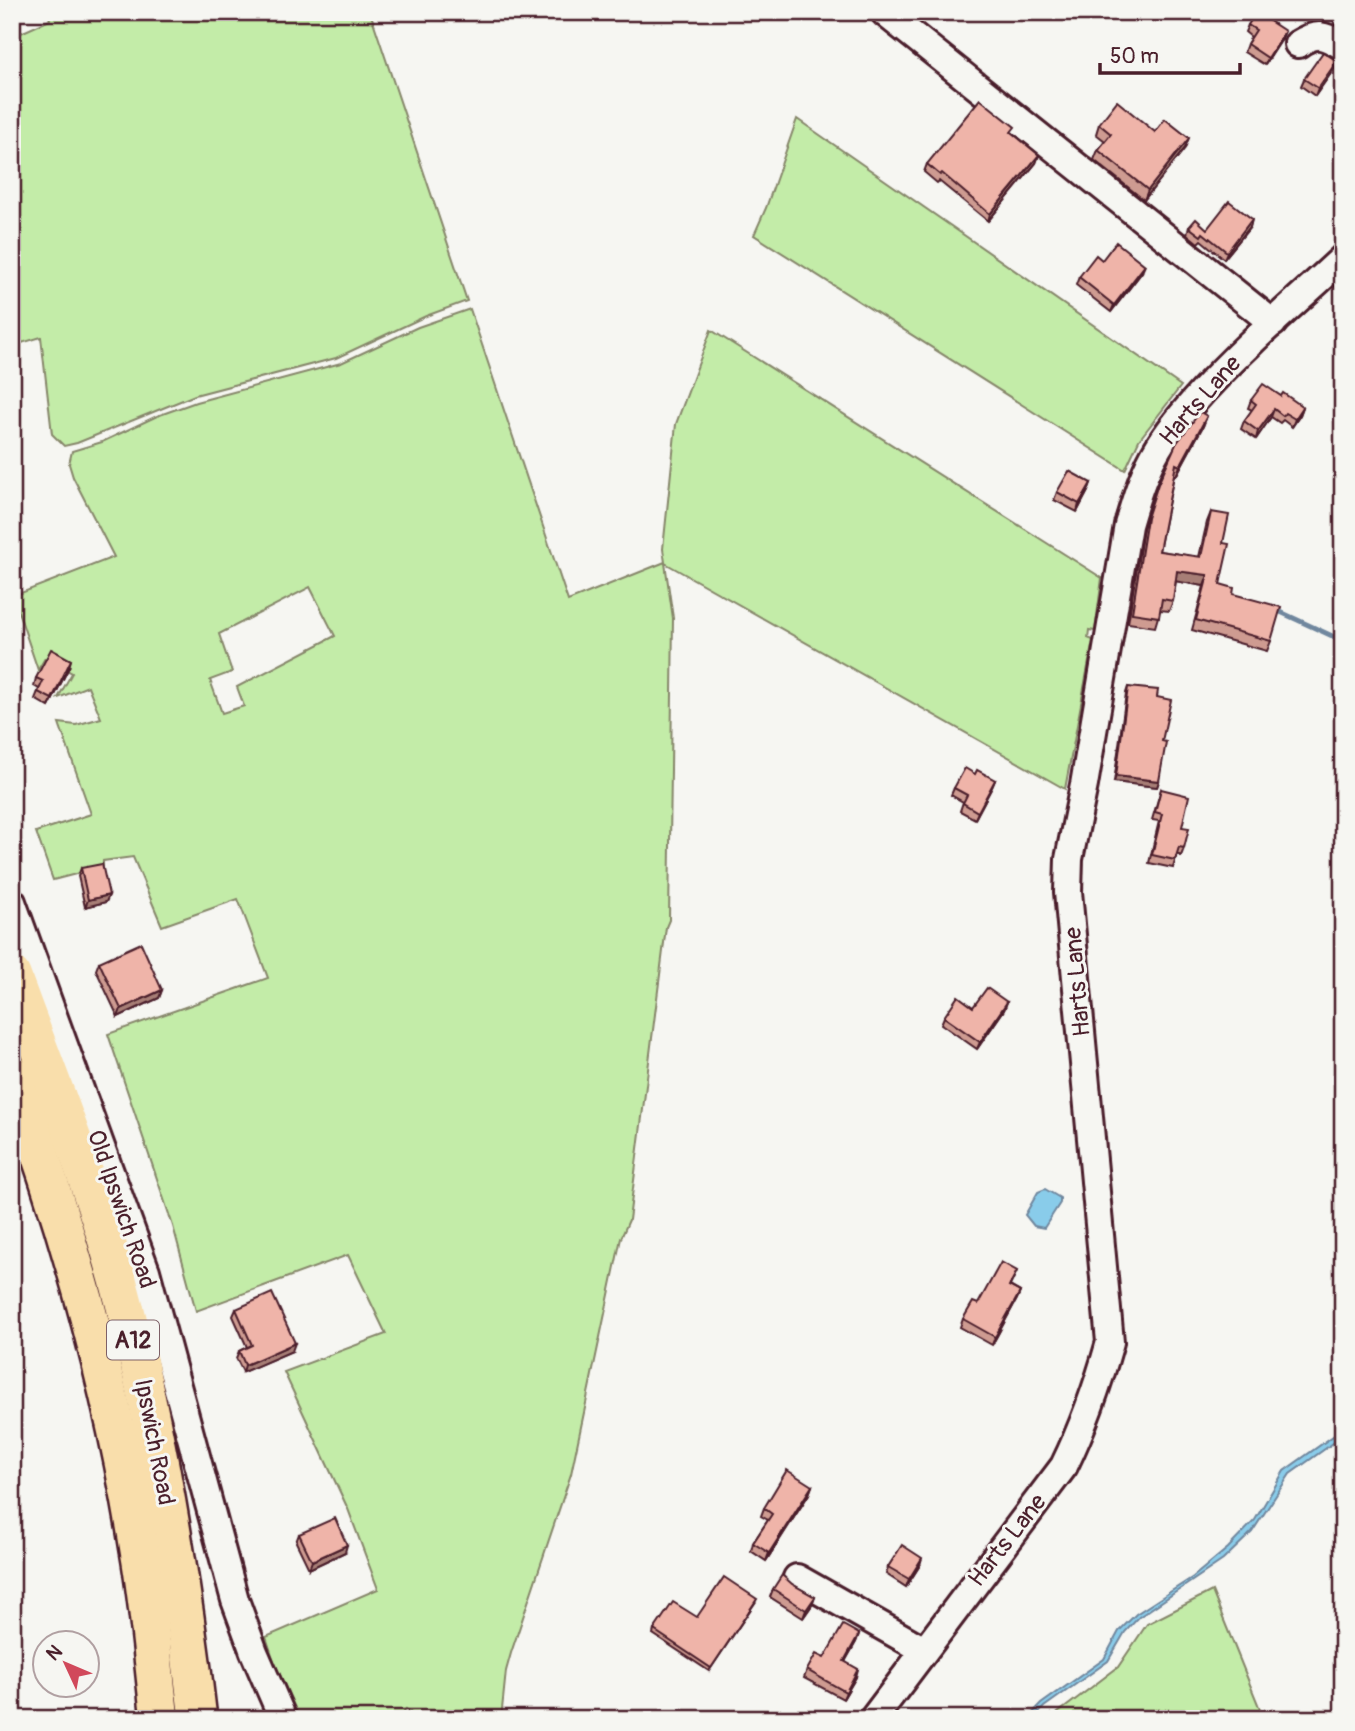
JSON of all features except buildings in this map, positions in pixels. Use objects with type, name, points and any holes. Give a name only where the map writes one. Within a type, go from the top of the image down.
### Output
[{"type":"highway","name":"Ipswich Road","points":[[12,975],[88,1184],[118,1279],[144,1385],[187,1619],[198,1719]]},
{"type":"highway","name":"Ipswich Road","points":[[12,1074],[47,1176],[102,1362],[140,1552],[160,1719]]},
{"type":"highway","name":"A12","points":[[144,1385],[168,1430],[182,1488],[205,1599],[223,1719]]},
{"type":"street","points":[[886,13],[1273,323]]},
{"type":"street","points":[[1298,44],[1318,34],[1343,46]]},
{"type":"street","name":"Harts Lane","points":[[873,1719],[1064,1466],[1083,1428],[1110,1342],[1068,892],[1069,859],[1128,525],[1138,491],[1154,454],[1170,428],[1225,367],[1343,258]]},
{"type":"street","name":"Old Ipswich Road","points":[[12,902],[146,1271],[235,1600],[283,1719]]},
{"type":"street","points":[[797,1578],[924,1650]]},
{"type":"green space","points":[[48,12],[370,12],[467,301],[426,316],[336,358],[195,395],[64,446],[52,434],[41,337],[12,346],[12,37],[50,20]]},
{"type":"green space","points":[[797,119],[1181,386],[1139,440],[1125,470],[754,235]]},
{"type":"green space","points":[[470,309],[568,601],[665,562],[663,549],[676,424],[711,330],[1102,578],[1095,631],[1089,630],[1088,638],[1093,640],[1065,789],[665,563],[673,618],[669,920],[629,1220],[621,1238],[571,1474],[506,1671],[501,1719],[419,1719],[406,1709],[399,1719],[300,1719],[266,1637],[378,1589],[348,1509],[284,1372],[386,1334],[348,1255],[196,1311],[173,1226],[108,1034],[268,978],[238,899],[162,926],[133,857],[103,861],[103,867],[53,880],[36,832],[91,814],[59,723],[76,725],[101,718],[88,686],[58,698],[72,673],[45,658],[38,670],[13,596],[114,557],[73,477],[69,464],[72,451],[102,442],[157,416],[196,402],[341,363],[418,327]],"holes":[[[310,587],[335,636],[237,687],[244,706],[222,713],[210,680],[232,672],[219,634]]]},
{"type":"green space","points":[[1212,1591],[1264,1719],[1050,1719],[1118,1667],[1147,1624]]},
{"type":"water","points":[[1045,1189],[1060,1198],[1060,1203],[1044,1228],[1034,1226],[1025,1215],[1038,1192]]},
{"type":"water","points":[[1343,1429],[1343,1436],[1290,1474],[1252,1532],[1223,1560],[1139,1617],[1125,1632],[1108,1661],[1044,1707],[1034,1719],[1027,1719],[1041,1704],[1104,1659],[1119,1631],[1136,1614],[1193,1577],[1228,1548],[1255,1520],[1284,1471]]},
{"type":"waterway","points":[[1274,609],[1343,641]]}]
